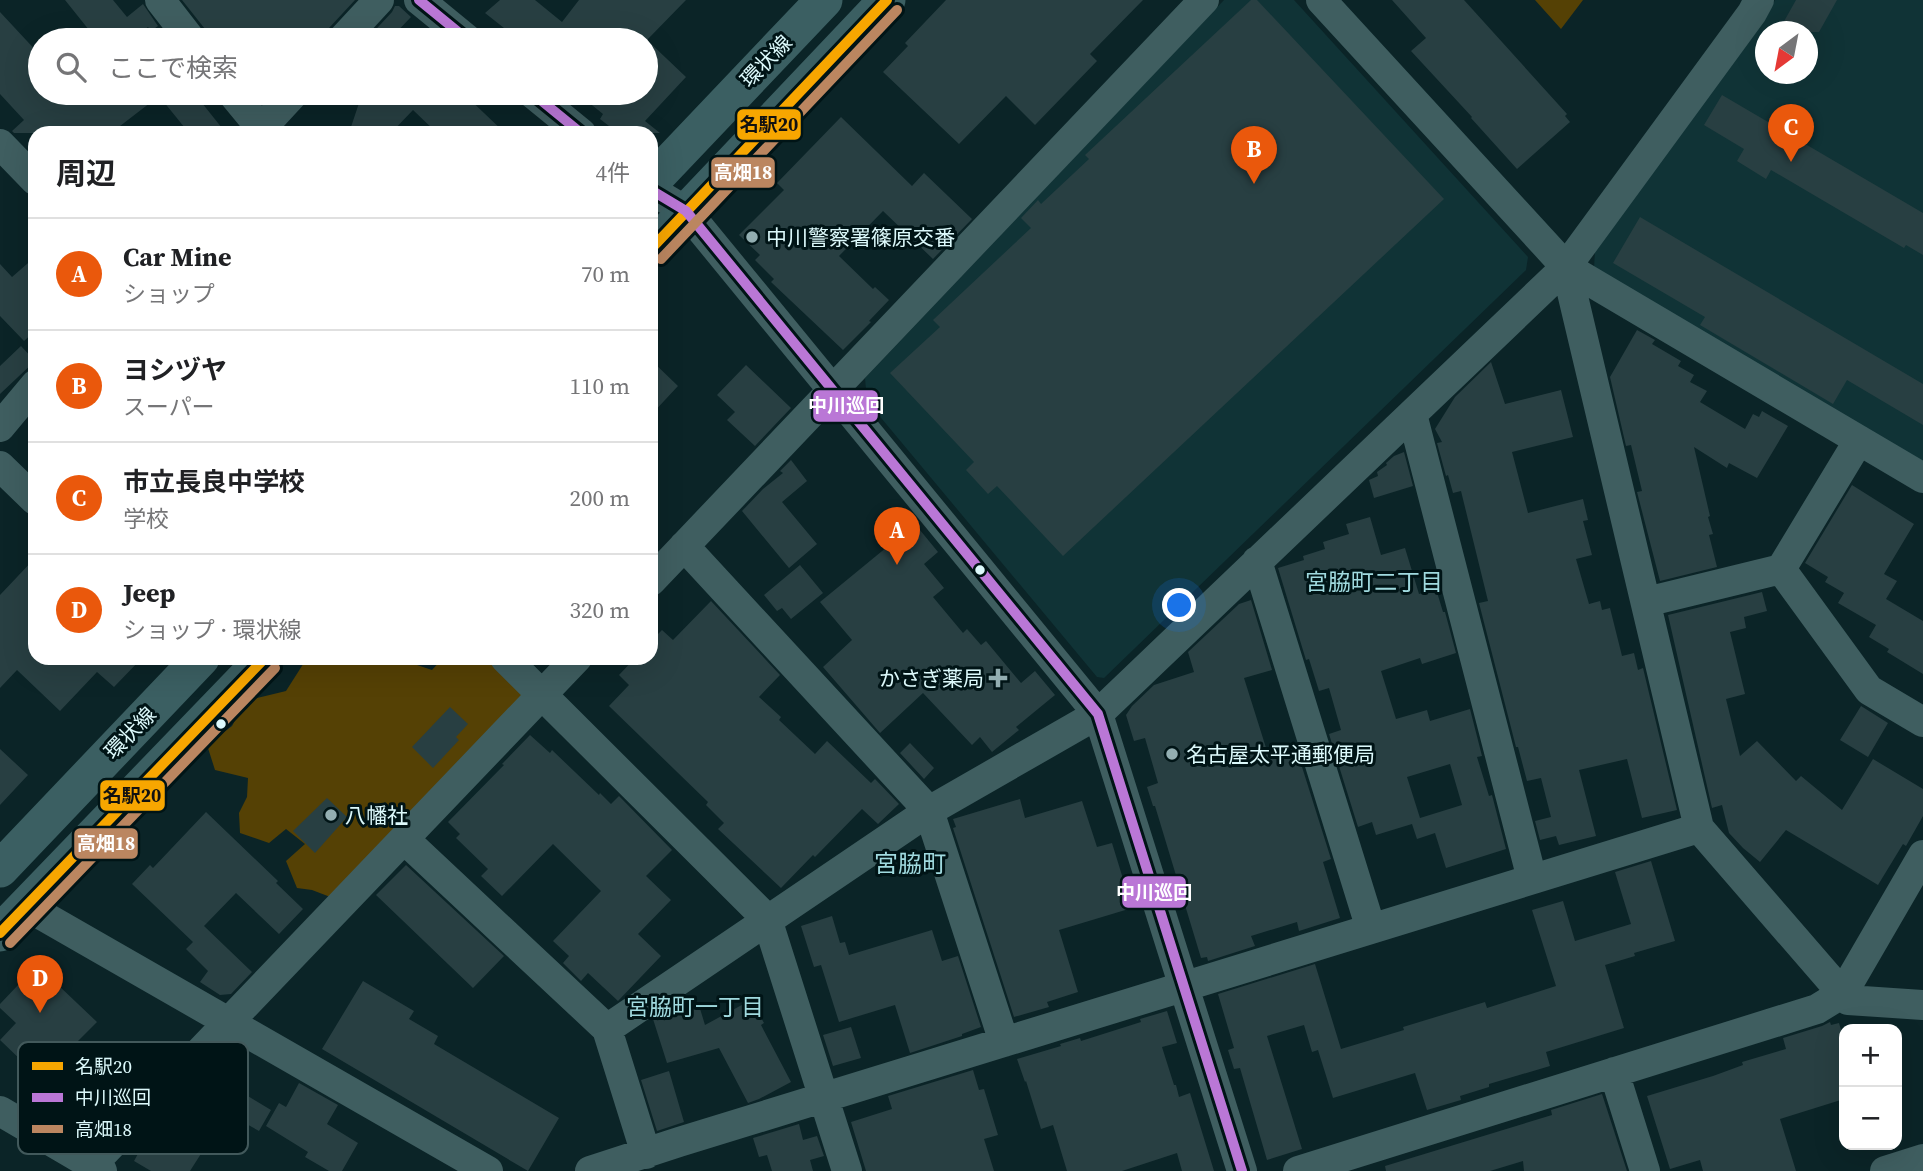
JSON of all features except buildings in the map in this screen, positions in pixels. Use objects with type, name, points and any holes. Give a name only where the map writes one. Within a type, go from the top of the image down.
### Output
[{"type":"main road","name":"環状線","points":[[658,175],[824,0]]},
{"type":"main road","points":[[658,241],[887,0]]},
{"type":"main road","name":"環状線","points":[[0,869],[194,665]]},
{"type":"main road","points":[[0,933],[258,665]]},
{"type":"street","points":[[160,0],[182,28]]},
{"type":"street","points":[[353,28],[379,0]]},
{"type":"street","points":[[419,0],[453,28]]},
{"type":"street","points":[[658,574],[1204,0]]},
{"type":"street","points":[[1321,0],[1566,267],[1923,478]]},
{"type":"street","points":[[607,1029],[929,811],[1098,714],[1566,267],[1759,0]]},
{"type":"street","points":[[241,105],[257,126]]},
{"type":"street","points":[[266,126],[284,105]]},
{"type":"street","points":[[547,105],[572,126]]},
{"type":"street","points":[[0,144],[28,173]]},
{"type":"street","points":[[658,194],[686,211],[1098,714],[1242,1171]]},
{"type":"street","points":[[1566,267],[1699,828],[1848,1000],[1923,1005]]},
{"type":"street","points":[[0,427],[28,393]]},
{"type":"street","points":[[1412,414],[1532,879]]},
{"type":"street","points":[[1646,602],[1781,569],[1859,440]]},
{"type":"street","points":[[0,467],[28,493]]},
{"type":"street","points":[[684,546],[929,811],[1004,1042]]},
{"type":"street","points":[[1258,562],[1371,929]]},
{"type":"street","points":[[1781,569],[1869,690],[1923,722]]},
{"type":"street","points":[[512,665],[768,919],[847,1171]]},
{"type":"street","points":[[210,1042],[570,665]]},
{"type":"street","points":[[590,1171],[1699,828]]},
{"type":"street","points":[[404,839],[607,1029],[646,1154]]},
{"type":"street","points":[[1298,1171],[1816,1009],[1843,993],[1923,855]]},
{"type":"street","points":[[26,906],[488,1171]]},
{"type":"street","points":[[1614,1072],[1644,1171]]},
{"type":"street","points":[[0,1111],[18,1122]]},
{"type":"street","points":[[69,1154],[93,1169],[107,1154]]},
{"type":"street","points":[[1885,1171],[1923,1159]]},
{"type":"shaded area","points":[[1224,0],[1294,0],[1528,257],[1526,270],[1104,678],[1097,677],[867,401],[865,378]]},
{"type":"shaded area","points":[[1535,0],[1583,0],[1561,29]]},
{"type":"shaded area","points":[[1775,0],[1923,0],[1923,462],[1594,269],[1595,250],[1755,32],[1755,84],[1818,84],[1818,21],[1763,21]]},
{"type":"shaded area","points":[[303,665],[417,665],[432,670],[437,665],[505,665],[521,692],[522,707],[346,903],[312,890],[297,888],[286,861],[305,844],[286,829],[269,843],[240,833],[239,813],[247,797],[248,778],[215,770],[207,745],[232,726],[245,701],[286,691]]},
{"type":"transit line","name":"中川巡回","points":[[419,0],[453,28]]},
{"type":"transit line","name":"名駅20","points":[[658,242],[887,0]]},
{"type":"transit line","name":"高畑18","points":[[661,259],[897,10]]},
{"type":"transit line","name":"中川巡回","points":[[547,105],[572,126]]},
{"type":"transit line","name":"中川巡回","points":[[658,194],[686,211],[1098,714],[1242,1171]]},
{"type":"transit line","name":"名駅20","points":[[0,933],[258,665]]},
{"type":"transit line","name":"高畑18","points":[[10,943],[275,668]]},
{"type":"place","name":"市立長良中学校","points":[[1791,162]]},
{"type":"place","name":"ヨシヅヤ","points":[[1254,184]]},
{"type":"place","name":"中川警察署篠原交番","points":[[752,237]]},
{"type":"place","name":"Car Mine","points":[[897,565]]},
{"type":"place","name":"かさぎ薬局","points":[[998,678]]},
{"type":"place","name":"名古屋太平通郵便局","points":[[1172,754]]},
{"type":"place","name":"八幡社","points":[[331,815]]},
{"type":"place","name":"Jeep","points":[[40,1013]]},
{"type":"district","name":"宮脇町二丁目","points":[[1374,582]]},
{"type":"district","name":"宮脇町","points":[[910,863]]},
{"type":"district","name":"宮脇町一丁目","points":[[695,1007]]}]
